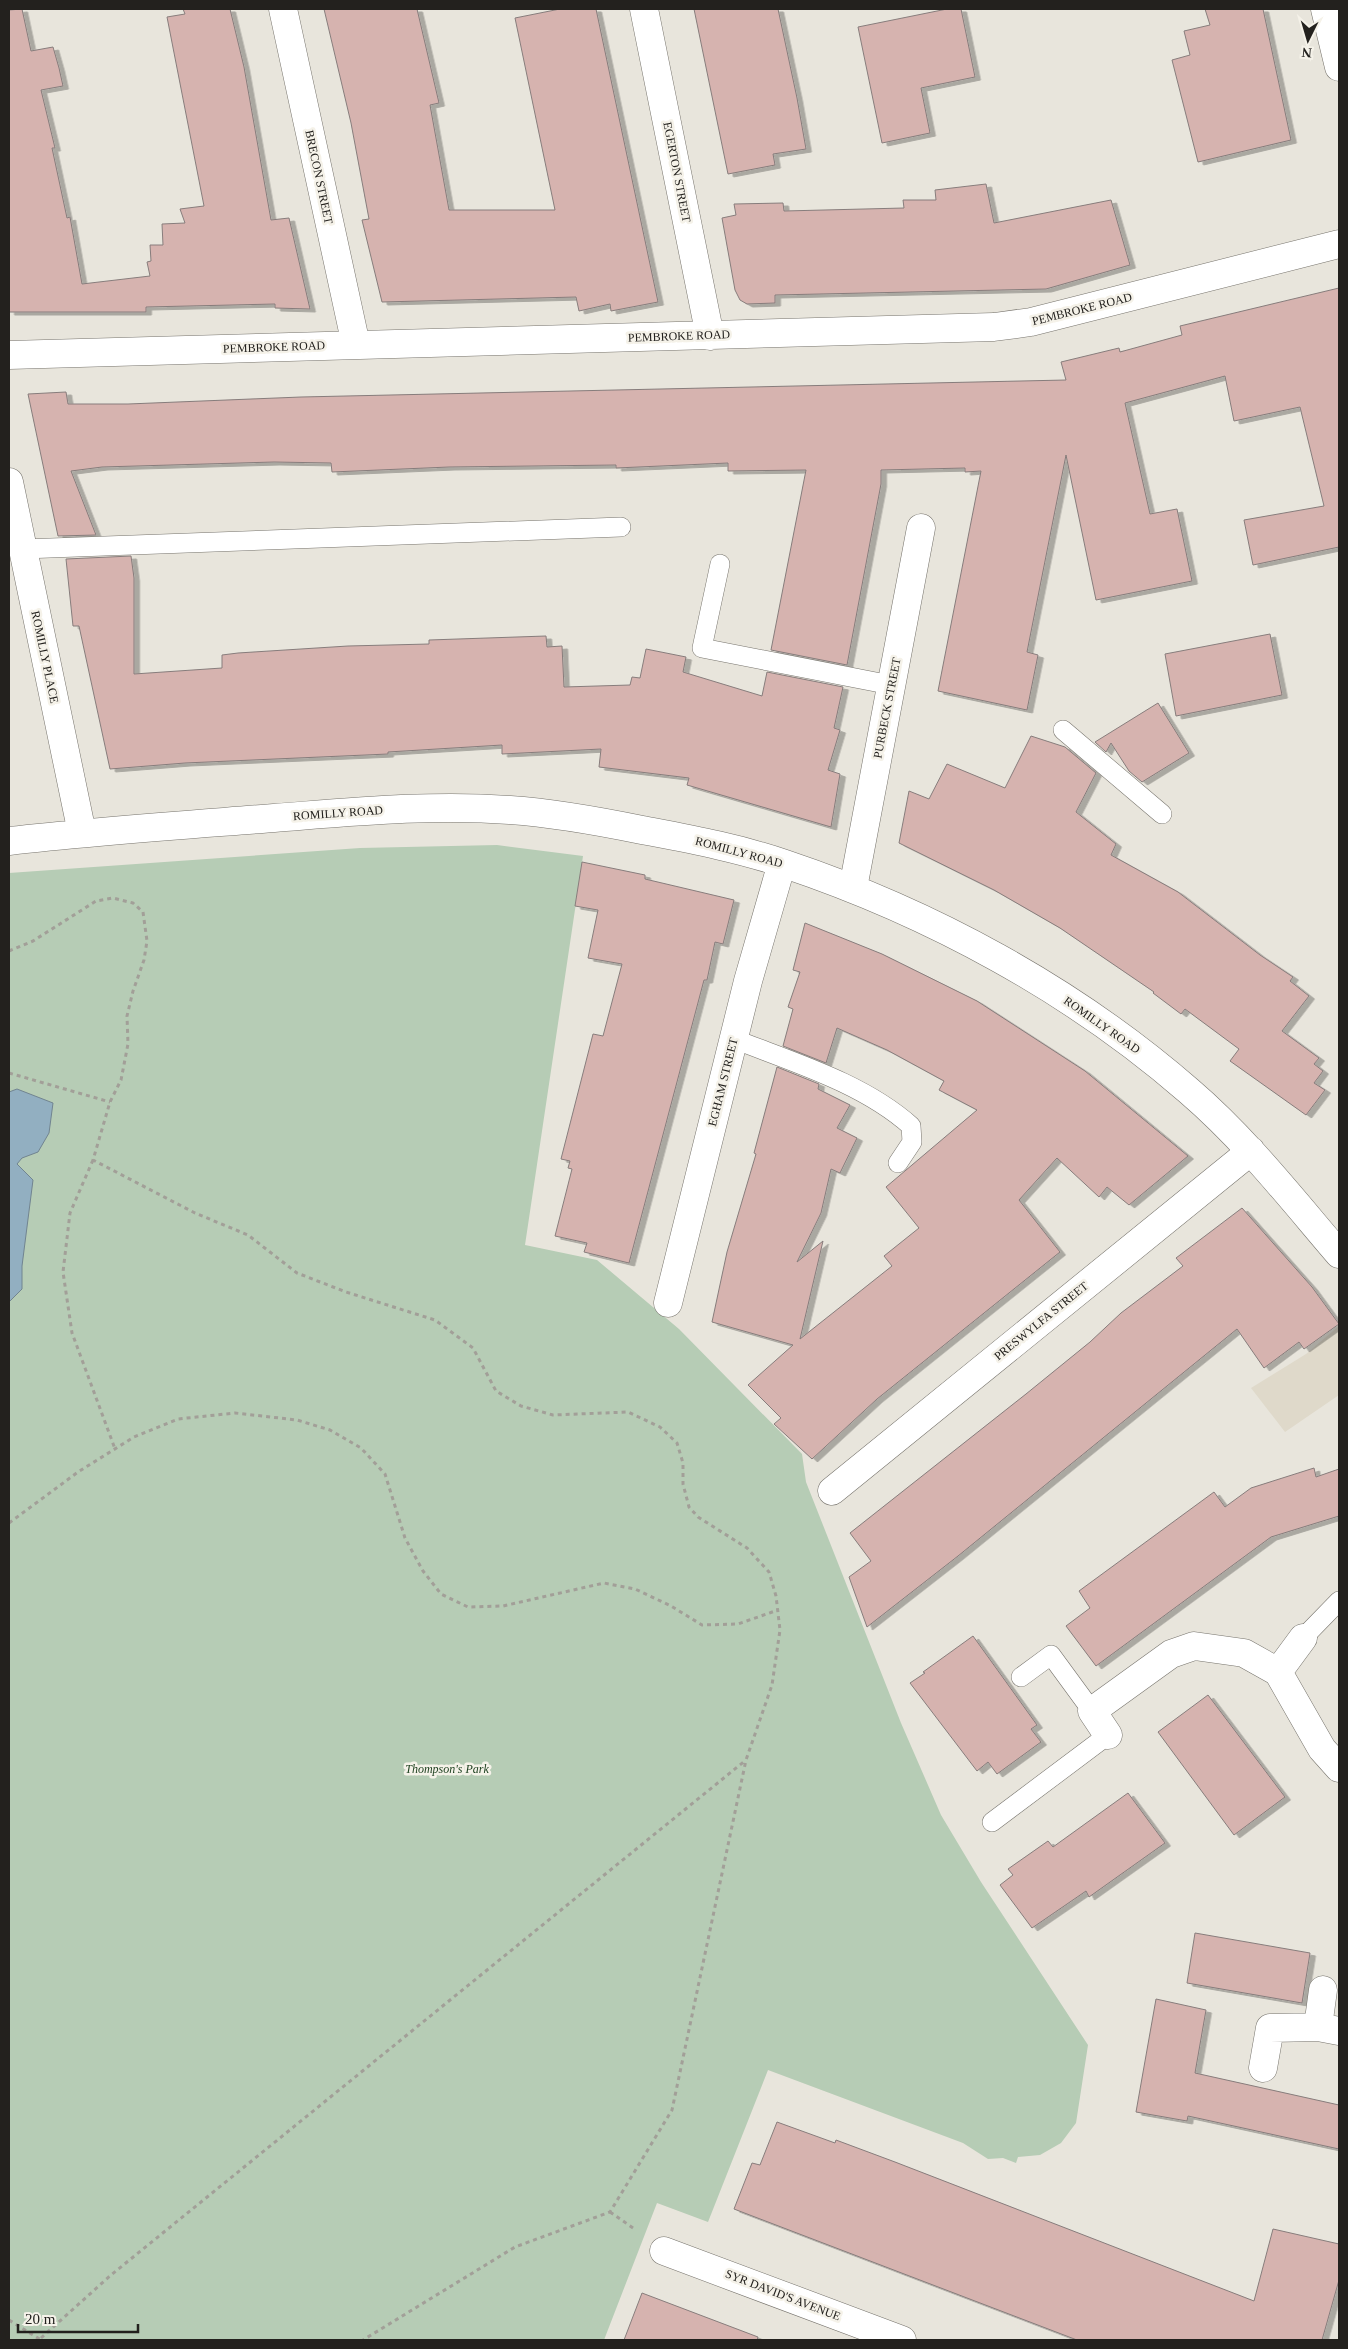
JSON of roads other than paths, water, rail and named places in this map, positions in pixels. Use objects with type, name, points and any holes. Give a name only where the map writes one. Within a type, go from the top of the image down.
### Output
[{"type":"street","name":"BRECON STREET","points":[[283,9],[356,345]]},
{"type":"street","name":"EGERTON STREET","points":[[644,9],[710,336]]},
{"type":"street","points":[[1325,9],[1339,67]]},
{"type":"street","name":"PEMBROKE ROAD","points":[[9,355],[994,327],[1031,322],[1339,244]]},
{"type":"street","name":"ROMILLY PLACE","points":[[9,482],[18,543],[82,833]]},
{"type":"street","name":"PURBECK STREET","points":[[853,888],[921,528]]},
{"type":"street","name":"ROMILLY ROAD","points":[[9,841],[82,833],[387,809],[509,809],[596,821],[694,840],[782,863],[853,888],[948,931],[1007,963],[1121,1036],[1190,1092],[1251,1151],[1339,1254]]},
{"type":"street","name":"EGHAM STREET","points":[[668,1303],[734,1039],[782,863]]},
{"type":"street","name":"PRESWYLFA STREET","points":[[832,1491],[1251,1151]]},
{"type":"street","points":[[1278,1672],[1303,1638]]},
{"type":"street","points":[[1108,1735],[1092,1711],[1171,1654],[1194,1646],[1244,1653],[1278,1672],[1322,1750],[1339,1768]]},
{"type":"street","points":[[1263,2068],[1270,2028],[1328,2029],[1323,1990]]},
{"type":"street","name":"SYR DAVID'S AVENUE","points":[[664,2250],[902,2340]]},
{"type":"lane","points":[[18,543],[621,527]]},
{"type":"lane","points":[[720,564],[702,648],[891,685]]},
{"type":"lane","points":[[1063,730],[1162,814]]},
{"type":"lane","points":[[734,1039],[816,1070],[892,1108],[911,1126],[912,1142],[898,1163]]},
{"type":"lane","points":[[1303,1638],[1339,1601]]},
{"type":"lane","points":[[1021,1677],[1051,1655],[1092,1711]]},
{"type":"lane","points":[[992,1822],[1108,1735]]},
{"type":"water","points":[[17,1089],[53,1103],[49,1133],[38,1152],[22,1158],[17,1164],[33,1180],[22,1266],[22,1289],[9,1302],[9,1092]]},
{"type":"park label","name":"Thompson's Park","points":[[447,1769]]}]
